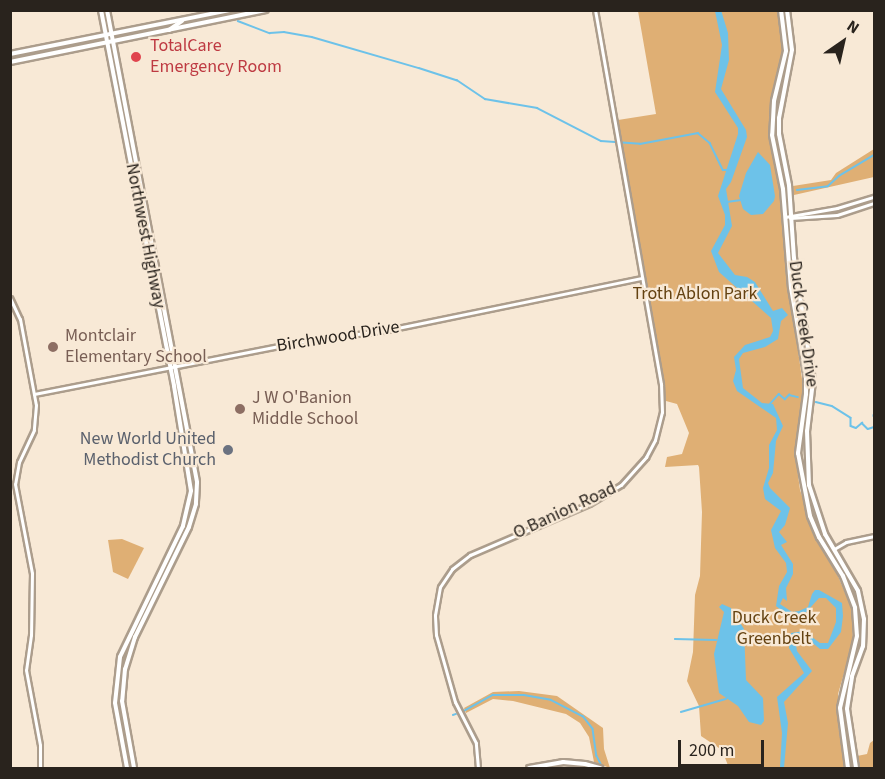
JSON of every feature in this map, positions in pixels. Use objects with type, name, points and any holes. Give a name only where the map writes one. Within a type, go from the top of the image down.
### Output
[{"type":"main road","name":"Northwest Highway","points":[[101,10],[170,368],[191,491],[183,526],[125,642],[117,670],[116,713],[127,768]]},
{"type":"main road","name":"Northwest Highway","points":[[107,10],[196,476],[196,504],[189,527],[135,637],[127,661],[122,701],[134,768]]},
{"type":"main road","points":[[230,10],[11,54],[12,62],[267,10]]},
{"type":"main road","name":"Duck Creek Drive","points":[[781,10],[786,51],[774,101],[772,135],[783,189],[791,288],[806,373],[806,394],[799,428],[798,453],[810,516],[848,589],[855,608],[857,636],[840,708],[848,768]]},
{"type":"main road","name":"Duck Creek Drive","points":[[788,10],[792,50],[789,79],[779,118],[779,134],[789,185],[794,258],[813,381],[806,452],[809,485],[817,513],[833,549],[856,585],[862,606],[864,636],[852,677],[847,709],[856,768]]},
{"type":"main road","points":[[169,31],[185,19]]},
{"type":"main road","points":[[160,33],[168,23]]},
{"type":"main road","points":[[53,46],[55,54]]},
{"type":"main road","points":[[116,87],[122,85]]},
{"type":"main road","points":[[848,589],[856,585]]},
{"type":"main road","points":[[529,768],[563,762],[600,768]]},
{"type":"street","name":"O Banion Road","points":[[478,768],[476,743],[454,702],[436,634],[435,615],[439,590],[448,574],[470,555],[589,504],[621,485],[646,457],[657,433],[662,408],[661,384],[595,10]]},
{"type":"street","points":[[792,217],[874,197]]},
{"type":"street","points":[[785,217],[837,215],[874,203]]},
{"type":"street","name":"Birchwood Drive","points":[[34,394],[315,339],[374,333],[642,278]]},
{"type":"street","points":[[10,298],[20,318],[36,413],[34,430],[19,462],[15,484],[32,573],[32,635],[26,670],[40,745],[40,768]]},
{"type":"street","points":[[828,551],[846,542],[874,536]]},
{"type":"green space","name":"Duck Creek Greenbelt","points":[[638,11],[779,11],[784,46],[783,66],[773,100],[771,133],[781,189],[785,259],[803,386],[796,460],[800,490],[817,539],[835,569],[852,609],[853,642],[838,694],[838,725],[845,768],[729,768],[722,750],[701,736],[699,706],[687,681],[693,652],[695,595],[700,576],[702,512],[699,467],[698,465],[665,467],[667,457],[682,454],[689,433],[677,404],[666,401],[618,120],[656,114]]},
{"type":"green space","points":[[874,149],[874,177],[794,195],[793,186],[831,180],[836,173]]},
{"type":"green space","points":[[122,539],[144,548],[128,579],[113,572],[108,540]]},
{"type":"green space","points":[[519,691],[557,696],[603,728],[604,749],[610,768],[594,762],[589,737],[580,723],[566,714],[513,701],[493,699],[466,713],[464,708],[493,692]]},
{"type":"green space","points":[[874,740],[874,768],[859,768],[857,756],[867,754],[870,743]]},
{"type":"water","points":[[721,10],[728,33],[729,60],[721,89],[746,130],[747,137],[731,182],[726,189],[732,226],[718,253],[735,275],[747,277],[755,282],[773,311],[782,308],[788,315],[781,321],[778,339],[765,347],[743,353],[739,359],[743,388],[762,403],[773,404],[783,426],[776,441],[773,473],[768,483],[770,488],[790,508],[785,525],[779,532],[787,542],[781,545],[793,564],[793,574],[786,588],[787,601],[783,598],[780,604],[792,612],[799,611],[808,607],[815,590],[842,603],[841,632],[828,649],[820,649],[804,636],[799,635],[795,639],[797,651],[812,671],[784,702],[788,723],[784,768],[780,768],[782,733],[777,697],[804,673],[789,648],[791,633],[804,631],[820,643],[828,643],[836,622],[836,608],[826,598],[819,598],[801,618],[794,621],[776,606],[779,586],[787,572],[786,563],[775,548],[771,530],[781,511],[765,499],[763,488],[769,468],[769,445],[777,430],[776,418],[737,391],[733,381],[736,370],[734,357],[745,345],[770,337],[773,331],[771,318],[719,272],[711,251],[725,225],[725,215],[718,196],[738,134],[738,128],[715,92],[722,45],[715,11]]},
{"type":"water","points":[[758,152],[770,165],[775,196],[774,201],[763,214],[751,215],[743,209],[739,196],[746,173]]},
{"type":"water","points":[[722,604],[731,608],[744,629],[746,680],[763,698],[764,721],[761,725],[749,722],[738,706],[719,693],[714,654],[724,612],[719,607]]},
{"type":"waterway","points":[[238,21],[270,33],[284,32],[312,37],[457,80],[485,99],[537,108],[601,141],[640,144],[698,133],[710,143],[723,170],[728,170]]},
{"type":"waterway","points":[[797,190],[828,186],[839,176],[874,155]]},
{"type":"waterway","points":[[727,202],[741,200]]},
{"type":"waterway","points":[[770,404],[779,394],[785,399],[789,395],[798,397]]},
{"type":"waterway","points":[[816,402],[832,406],[851,418],[851,426],[856,428],[862,423],[868,429],[874,427]]},
{"type":"waterway","points":[[675,639],[716,640]]},
{"type":"waterway","points":[[464,711],[493,695],[524,695],[551,700],[583,716],[593,729],[597,756],[602,766]]},
{"type":"waterway","points":[[681,712],[726,699]]},
{"type":"place","name":"TotalCare Emergency Room","points":[[136,57]]},
{"type":"place","name":"Montclair Elementary School","points":[[53,347]]},
{"type":"place","name":"J W O'Banion Middle School","points":[[240,409]]},
{"type":"place","name":"New World United Methodist Church","points":[[228,450]]},
{"type":"park label","name":"Troth Ablon Park","points":[[695,294]]}]
